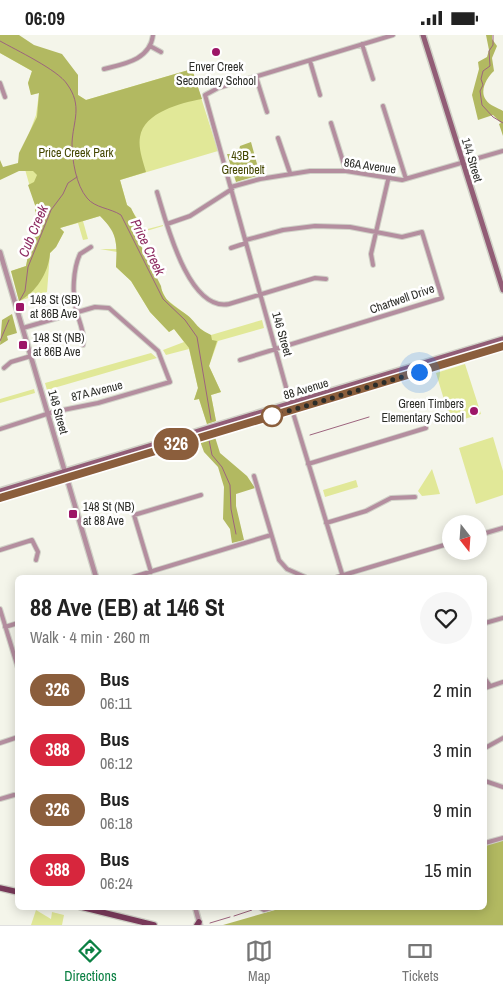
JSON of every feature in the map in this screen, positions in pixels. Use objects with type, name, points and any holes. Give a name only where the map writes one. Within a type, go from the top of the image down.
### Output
[{"type":"main road","name":"144 Street","points":[[423,35],[503,290]]},
{"type":"main road","name":"88 Avenue","points":[[0,491],[503,339]]},
{"type":"main road","name":"88 Avenue","points":[[0,498],[503,346]]},
{"type":"main road","points":[[0,888],[15,891]]},
{"type":"main road","points":[[93,910],[154,925]]},
{"type":"street","points":[[104,69],[136,59],[150,46],[153,35]]},
{"type":"street","points":[[267,111],[256,77],[393,35]]},
{"type":"street","points":[[362,45],[373,79]]},
{"type":"street","points":[[150,46],[161,52]]},
{"type":"street","points":[[310,61],[320,95]]},
{"type":"street","name":"146 Street","points":[[256,77],[212,90],[205,95],[308,464],[342,575]]},
{"type":"street","points":[[0,83],[5,97]]},
{"type":"street","points":[[383,106],[406,179]]},
{"type":"street","points":[[331,123],[346,171]]},
{"type":"street","points":[[278,138],[290,173]]},
{"type":"street","name":"86A Avenue","points":[[167,224],[190,216],[232,188],[260,179],[290,173],[346,171],[388,180],[406,179],[503,151]]},
{"type":"street","points":[[373,265],[371,254],[388,180]]},
{"type":"street","points":[[157,192],[167,224],[189,279],[210,301],[220,305],[261,295],[315,278],[326,279]]},
{"type":"street","name":"Chartwell Drive","points":[[231,248],[246,241],[283,230],[315,226],[336,226],[402,237],[422,232],[442,298],[276,350]]},
{"type":"street","points":[[83,345],[84,336],[74,303],[76,265],[82,251],[91,247]]},
{"type":"street","name":"148 Street","points":[[0,252],[95,575]]},
{"type":"street","points":[[23,328],[96,306],[109,307],[112,301]]},
{"type":"street","name":"87A Avenue","points":[[0,429],[48,414],[106,401],[170,382],[158,351],[109,307]]},
{"type":"street","points":[[240,360],[276,350]]},
{"type":"street","points":[[4,368],[11,362],[31,356]]},
{"type":"street","points":[[308,464],[426,429]]},
{"type":"street","points":[[254,476],[280,562],[294,575]]},
{"type":"street","points":[[151,575],[134,515],[201,495]]},
{"type":"street","points":[[326,523],[366,511],[391,498],[415,497]]},
{"type":"street","points":[[488,532],[503,528]]},
{"type":"street","points":[[140,575],[271,535]]},
{"type":"street","points":[[0,550],[32,540],[38,552],[36,560]]},
{"type":"street","points":[[349,575],[442,546]]},
{"type":"street","points":[[0,609],[15,658]]},
{"type":"street","points":[[487,622],[503,618]]},
{"type":"street","points":[[5,627],[15,624]]},
{"type":"street","points":[[487,687],[503,682]]},
{"type":"street","points":[[0,743],[15,738]]},
{"type":"street","points":[[487,747],[503,738]]},
{"type":"street","points":[[487,782],[503,787]]},
{"type":"street","points":[[0,799],[14,795]]},
{"type":"street","points":[[487,842],[503,838]]},
{"type":"street","points":[[196,910],[199,924]]},
{"type":"green space","name":"Price Creek Park","points":[[0,35],[19,35],[34,45],[62,54],[78,75],[78,95],[86,100],[192,69],[202,99],[174,106],[148,121],[140,137],[141,155],[146,172],[120,180],[127,205],[131,208],[138,222],[141,246],[164,296],[199,328],[211,335],[212,340],[217,341],[209,366],[221,392],[211,395],[216,421],[207,424],[199,399],[194,400],[198,388],[189,348],[174,329],[169,332],[150,312],[131,281],[116,267],[115,239],[110,228],[100,216],[60,228],[64,232],[56,247],[50,253],[41,281],[31,293],[19,301],[11,271],[26,266],[32,236],[36,233],[35,205],[28,185],[34,182],[37,175],[33,171],[19,171],[0,180],[0,160],[3,167],[18,163],[19,153],[37,117],[39,93],[31,95],[28,83],[32,71],[0,53]]},
{"type":"green space","points":[[486,35],[492,35],[492,39],[497,46],[492,58],[494,71],[487,80],[483,93],[487,102],[503,111],[503,136],[499,124],[501,123],[493,115],[478,120],[472,95],[479,69],[478,62],[487,57],[489,50]]},
{"type":"green space","name":"Price Creek Park","points":[[0,39],[78,75],[78,95],[86,100],[192,69],[218,151],[120,180],[127,205],[138,219],[140,231],[163,225],[140,233],[141,246],[166,299],[188,316],[198,329],[211,335],[262,320],[264,328],[218,341],[209,366],[221,392],[211,395],[216,421],[207,424],[199,399],[194,400],[198,388],[189,349],[166,355],[163,350],[184,342],[174,329],[169,332],[150,312],[131,281],[116,267],[117,252],[100,249],[117,249],[113,229],[100,216],[83,221],[88,239],[83,240],[78,223],[60,228],[64,232],[56,247],[50,253],[47,292],[19,301],[11,271],[26,266],[32,236],[36,232],[35,205],[21,155],[36,115],[39,93],[31,95],[28,83],[32,71],[0,53]]},
{"type":"green space","name":"43B - Greenbelt","points":[[251,142],[260,175],[236,182],[227,154],[238,154],[240,146]]},
{"type":"green space","points":[[12,314],[17,333],[7,336],[8,340],[0,345],[2,320]]},
{"type":"green space","points":[[151,353],[157,358],[47,390],[45,383]]},
{"type":"green space","points":[[465,364],[481,414],[451,423],[436,373]]},
{"type":"green space","points":[[34,389],[35,393],[0,403],[0,399]]},
{"type":"green space","points":[[215,437],[220,453],[247,476],[255,488],[236,494],[236,506],[244,540],[232,543],[230,529],[223,519],[224,487],[218,467],[204,452],[200,441]]},
{"type":"green space","points":[[493,437],[503,471],[503,495],[476,504],[459,448]]},
{"type":"green space","points":[[432,469],[440,494],[422,496],[418,491]]},
{"type":"green space","points":[[356,480],[358,487],[325,497],[323,490]]},
{"type":"green space","points":[[503,840],[503,925],[223,925],[275,910],[487,910],[487,844]]},
{"type":"green space","points":[[36,910],[51,919],[52,912],[64,915],[62,925],[31,925]]},
{"type":"waterway","points":[[493,35],[493,45],[489,51],[490,66],[483,71],[481,79],[483,85],[480,91],[482,105],[493,117],[503,123]]},
{"type":"waterway","name":"Price Creek","points":[[0,41],[55,73],[67,84],[72,92],[76,107],[72,143],[73,157],[75,172],[80,186],[90,201],[121,215],[163,299],[185,320],[197,337],[211,420]]},
{"type":"waterway","name":"Cub Creek","points":[[20,300],[25,291],[28,267],[51,210],[63,194],[68,183],[77,177]]},
{"type":"waterway","name":"Cub Creek","points":[[0,341],[9,320]]},
{"type":"waterway","points":[[310,435],[369,417]]},
{"type":"waterway","name":"Price Creek","points":[[209,440],[212,455],[222,467],[230,485],[231,509],[236,534]]},
{"type":"waterway","points":[[234,916],[252,910]]},
{"type":"waterway","points":[[210,923],[230,917]]},
{"type":"bus line","name":"326","points":[[0,498],[503,346]]},
{"type":"place","name":"Enver Creek Secondary School","points":[[216,52]]},
{"type":"place","name":"148 St (SB) at 86B Ave","points":[[20,307]]},
{"type":"place","name":"148 St (NB) at 86B Ave","points":[[23,345]]},
{"type":"place","name":"Green Timbers Elementary School","points":[[474,411]]},
{"type":"place","name":"148 St (NB) at 88 Ave","points":[[73,514]]},
{"type":"route","points":[[272,416],[419,372]]}]
